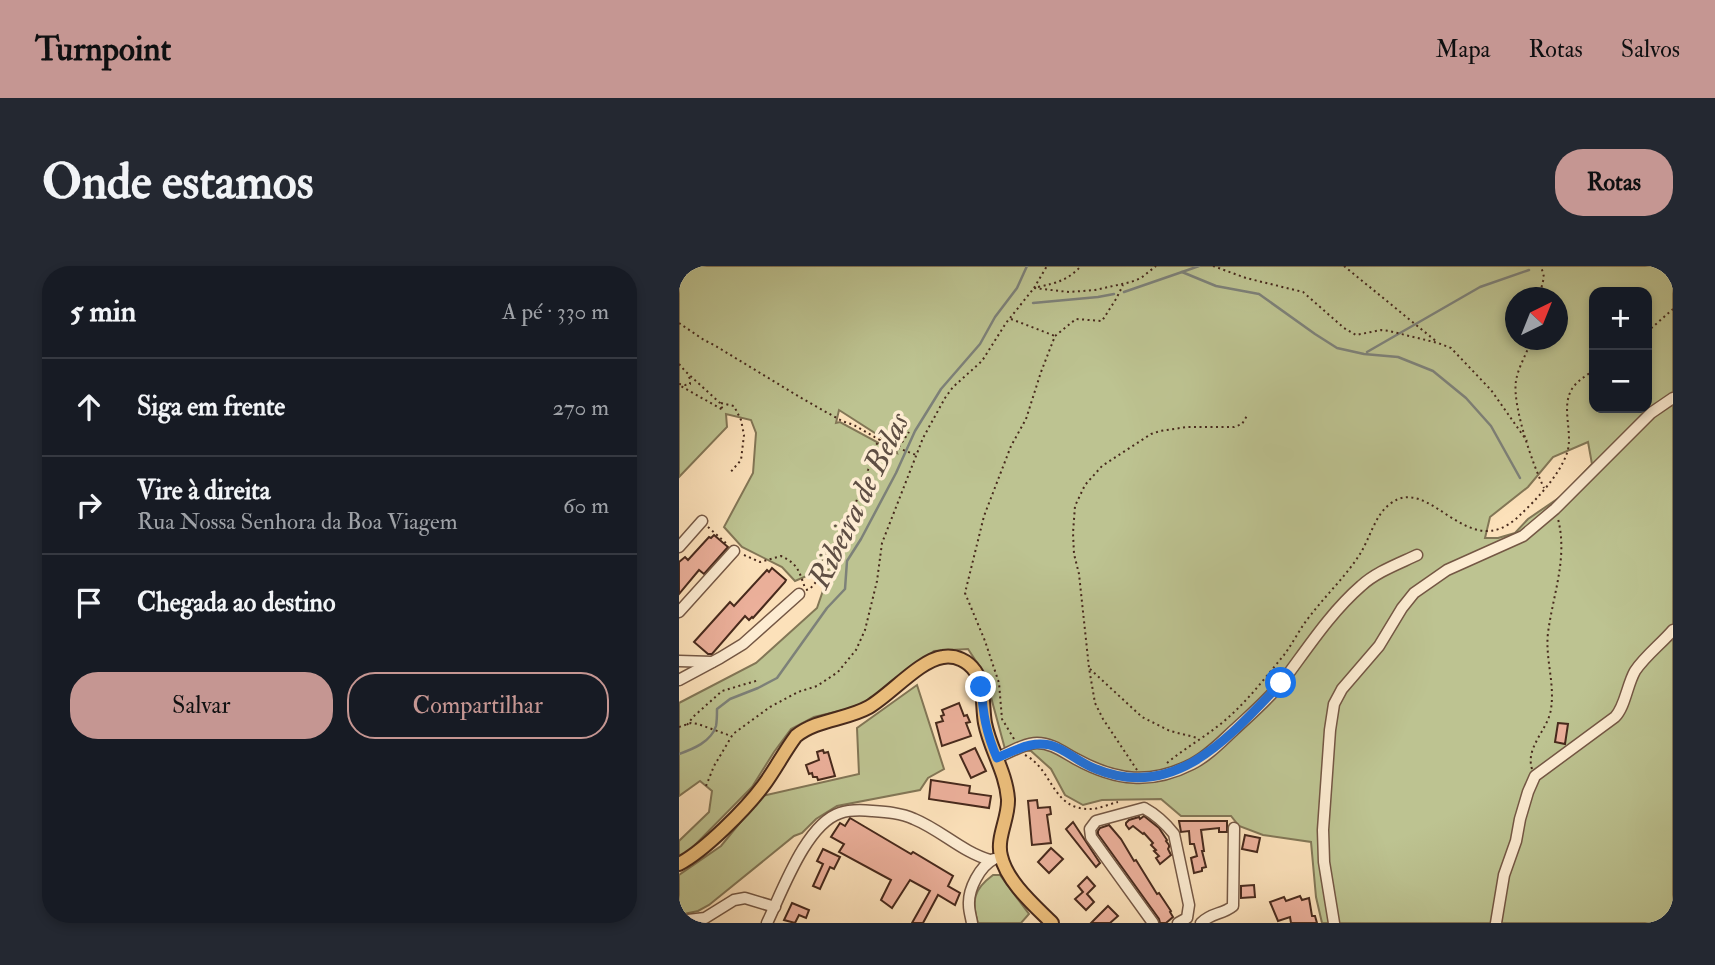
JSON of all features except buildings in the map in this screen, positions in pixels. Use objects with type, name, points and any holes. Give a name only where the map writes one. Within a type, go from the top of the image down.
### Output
[{"type":"main road","points":[[679,864],[717,835],[752,800],[796,736],[812,725],[842,719],[866,709],[931,660],[949,657],[964,660],[977,674],[986,729],[1004,778],[1008,801],[1000,847],[995,858],[1005,866],[1024,896],[1052,923]]},
{"type":"street","points":[[1334,923],[1324,862],[1323,830],[1330,730],[1334,704],[1342,689],[1379,646],[1414,593],[1447,570],[1523,536],[1555,509],[1651,413],[1673,398]]},
{"type":"street","points":[[679,547],[702,521]]},
{"type":"street","points":[[679,611],[734,551]]},
{"type":"street","points":[[997,758],[1037,743],[1057,747],[1095,769],[1124,778],[1156,778],[1196,762],[1254,711],[1281,683],[1344,602],[1363,584],[1392,566],[1417,555]]},
{"type":"street","points":[[679,680],[743,644],[803,592]]},
{"type":"street","points":[[1496,923],[1504,875],[1535,776],[1620,712],[1635,672],[1673,630]]},
{"type":"street","points":[[679,661],[713,662]]},
{"type":"street","points":[[1153,923],[1091,837],[1090,829],[1096,821],[1144,808],[1174,834],[1189,905],[1187,918],[1178,923]]},
{"type":"street","points":[[767,923],[806,843],[825,821],[840,812],[876,811],[913,818],[978,856],[995,858]]},
{"type":"street","points":[[1201,923],[1210,915],[1229,910],[1233,906],[1234,828]]},
{"type":"street","points":[[972,923],[969,903],[973,885],[981,870],[995,858]]},
{"type":"street","points":[[679,921],[705,918],[734,900],[745,898],[775,907]]},
{"type":"path","points":[[706,786],[731,736],[770,707],[838,672],[856,650],[865,630],[882,542],[923,438],[944,398],[982,361],[1047,266]]},
{"type":"path","points":[[1034,288],[1057,283],[1072,276],[1081,266]]},
{"type":"path","points":[[1034,288],[1069,292],[1095,290],[1141,278],[1156,266]]},
{"type":"path","points":[[1213,266],[1246,278],[1303,292],[1344,328],[1356,335],[1381,330],[1451,348],[1483,382],[1527,440]]},
{"type":"path","points":[[1344,266],[1438,343]]},
{"type":"path","points":[[1541,266],[1541,287]]},
{"type":"path","points":[[1118,802],[1093,810],[1073,807],[1059,797],[1032,759],[1016,750],[1002,719],[999,683],[965,593],[984,516],[1011,446],[1026,419],[1055,336],[1076,319],[1102,321],[1117,299],[1123,284]]},
{"type":"path","points":[[1652,328],[1673,309]]},
{"type":"path","points":[[1010,318],[1055,336]]},
{"type":"path","points":[[679,323],[703,340],[842,421],[854,425],[896,450],[898,448],[916,456]]},
{"type":"path","points":[[1527,350],[1516,379],[1515,391],[1531,458],[1544,488]]},
{"type":"path","points":[[679,364],[720,403],[723,410],[679,385]]},
{"type":"path","points":[[679,385],[690,384],[685,371]]},
{"type":"path","points":[[720,403],[734,406],[744,435],[741,460],[729,474]]},
{"type":"path","points":[[1140,778],[1095,703],[1073,533],[1075,506],[1085,485],[1103,466],[1151,434],[1160,430],[1187,427],[1234,427],[1242,424],[1248,414]]},
{"type":"path","points":[[898,448],[909,432]]},
{"type":"path","points":[[702,521],[734,551],[761,562],[781,556],[788,559],[797,567],[803,592],[810,589],[821,576],[837,537],[846,529],[876,444],[880,440]]},
{"type":"path","points":[[1535,776],[1529,755],[1551,711],[1553,690],[1548,634],[1562,551],[1555,509]]},
{"type":"path","points":[[1089,668],[1142,717],[1170,731],[1199,739]]},
{"type":"path","points":[[687,725],[722,691],[758,680]]},
{"type":"path","points":[[679,727],[698,724],[731,736]]},
{"type":"green space","points":[[679,266],[1673,266],[1673,923],[1322,923],[1316,897],[1311,842],[1263,835],[1239,826],[1231,816],[1181,816],[1161,799],[1102,800],[1083,805],[1065,795],[1051,769],[1031,751],[1005,749],[985,675],[968,649],[934,651],[868,701],[814,717],[791,729],[752,787],[689,851],[679,857],[679,841],[709,812],[712,791],[700,781],[679,796],[679,703],[756,663],[817,608],[828,576],[830,545],[816,572],[795,581],[782,567],[742,547],[724,527],[753,473],[756,433],[751,420],[726,414],[727,427],[679,477]],"holes":[[[839,410],[895,446],[897,453],[840,422],[836,423]],[[1588,442],[1592,464],[1563,495],[1528,519],[1515,533],[1498,538],[1485,538],[1490,517],[1528,487],[1553,457]]]},
{"type":"green space","points":[[917,685],[944,769],[928,778],[920,790],[837,806],[816,819],[802,833],[794,836],[709,905],[698,911],[679,915],[679,875],[721,846],[762,796],[859,774],[857,728]]},
{"type":"green space","points":[[993,875],[1000,875],[1029,914],[1021,923],[978,923],[976,896],[982,885]]},
{"type":"waterway","name":"Ribeira de Belas","points":[[679,754],[706,741],[714,732],[717,709],[730,699],[777,678],[827,608],[845,589],[847,561],[896,473],[915,431],[941,389],[980,344],[995,317],[1017,288],[1027,266]]},
{"type":"waterway","points":[[1182,272],[1199,266]]},
{"type":"waterway","points":[[1367,352],[1480,287],[1529,270]]},
{"type":"waterway","points":[[1124,292],[1182,272],[1216,286],[1259,294],[1337,348],[1398,357],[1433,371],[1466,398],[1491,426],[1520,478]]},
{"type":"waterway","points":[[1033,303],[1114,294]]},
{"type":"route","points":[[981,687],[988,738],[997,758],[1037,743],[1057,747],[1095,769],[1124,778],[1156,778],[1196,762],[1212,750],[1281,683]]}]
